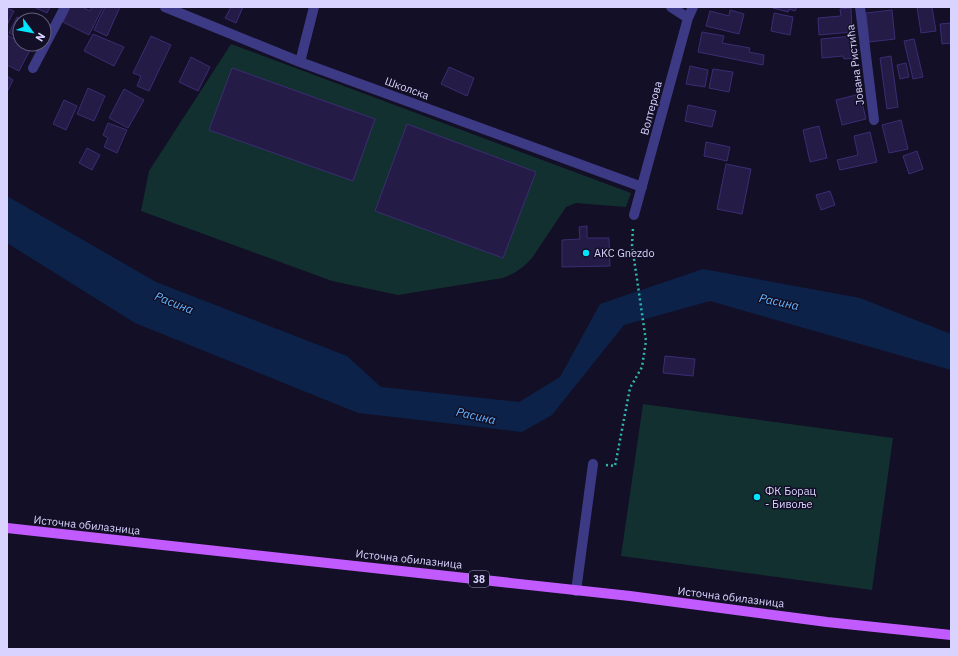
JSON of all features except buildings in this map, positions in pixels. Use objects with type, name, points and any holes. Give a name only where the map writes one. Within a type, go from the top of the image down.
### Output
[{"type":"main road","name":"Источна обилазница","points":[[7,528],[630,596],[827,622],[951,635]]},
{"type":"street","points":[[33,68],[65,7]]},
{"type":"street","name":"Школска","points":[[165,7],[300,62],[642,188]]},
{"type":"street","points":[[300,62],[314,7]]},
{"type":"street","points":[[671,7],[688,18]]},
{"type":"street","name":"Волтерова","points":[[634,215],[688,18],[693,7]]},
{"type":"street","name":"Јована Ристића","points":[[860,7],[874,120]]},
{"type":"street","points":[[576,591],[593,464]]},
{"type":"path","points":[[593,464],[615,466],[630,388],[642,367],[646,341],[632,245],[634,215]]},
{"type":"green space","points":[[231,44],[631,193],[626,207],[576,203],[566,207],[532,258],[523,267],[503,278],[398,295],[332,281],[141,211],[149,171]]},
{"type":"green space","name":"ФК Борац - Бивоље","points":[[643,404],[893,438],[872,590],[621,556]]},
{"type":"water","name":"Расина","points":[[7,196],[156,282],[347,356],[381,387],[519,402],[560,377],[600,304],[703,269],[860,298],[951,334],[951,370],[710,301],[624,325],[552,415],[522,432],[358,413],[135,323],[7,243]]},
{"type":"place","name":"AKC Gnezdo","points":[[586,253]]},
{"type":"place","name":"ФК Борац - Бивоље","points":[[757,497]]}]
